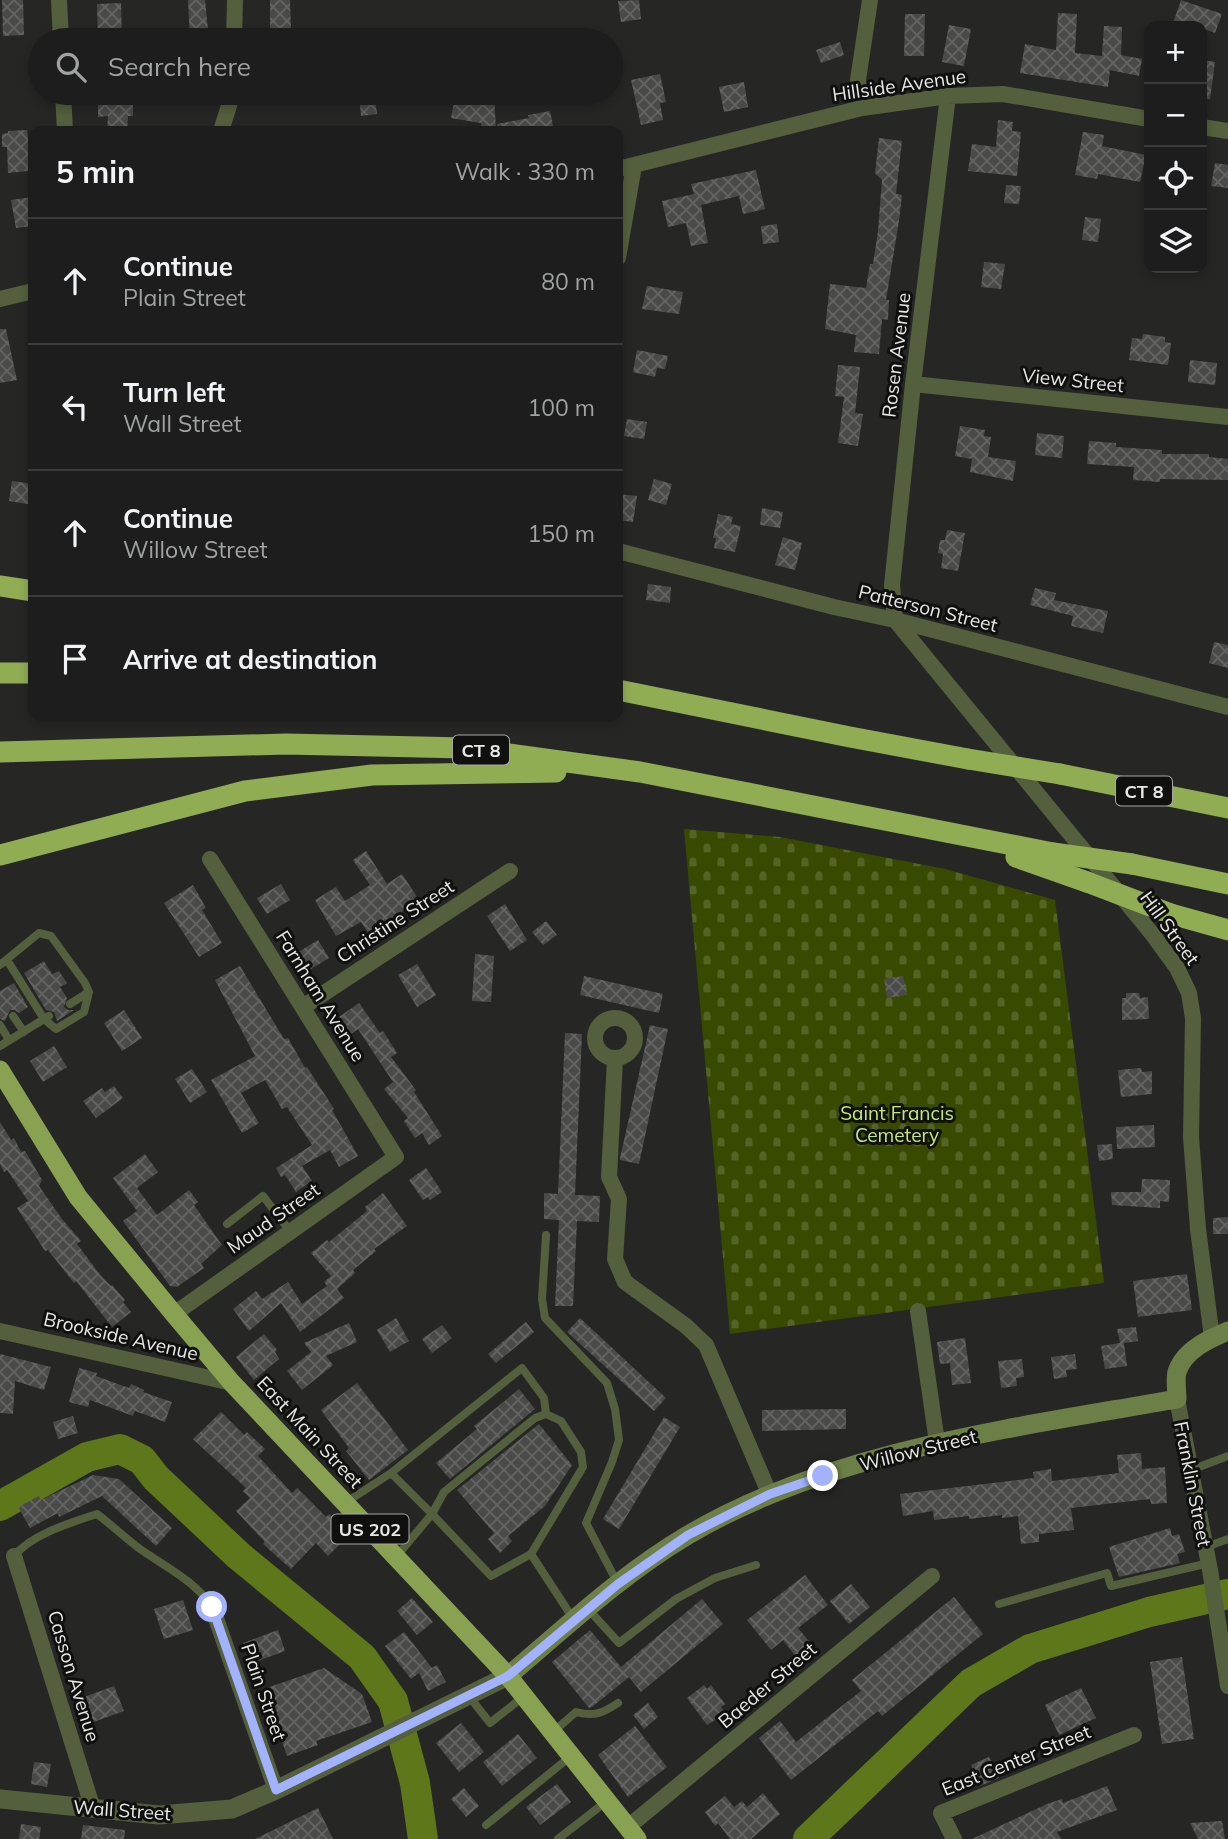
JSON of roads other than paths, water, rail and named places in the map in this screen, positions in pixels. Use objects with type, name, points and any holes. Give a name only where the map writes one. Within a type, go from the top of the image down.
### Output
[{"type":"highway","points":[[0,586],[28,590]]},
{"type":"highway","points":[[0,673],[28,673]]},
{"type":"highway","name":"CT 8","points":[[623,691],[1228,808]]},
{"type":"highway","name":"CT 8","points":[[0,752],[286,744],[465,748],[640,772],[955,835],[1132,864],[1228,884]]},
{"type":"highway","points":[[0,855],[258,789],[372,775],[640,772]]},
{"type":"highway","points":[[955,835],[1171,914],[1228,930]]},
{"type":"highway","name":"East Main Street","points":[[0,1070],[78,1197],[174,1314],[232,1383],[508,1676],[633,1833]]},
{"type":"main road","name":"Franklin Street","points":[[1177,1399],[1177,1373],[1186,1356],[1220,1335]]},
{"type":"main road","name":"Willow Street","points":[[508,1676],[618,1584],[688,1535],[770,1494],[937,1442],[1177,1399]]},
{"type":"street","points":[[59,0],[60,28]]},
{"type":"street","points":[[234,28],[235,0]]},
{"type":"street","points":[[862,108],[858,80],[870,0]]},
{"type":"street","name":"Hillside Avenue","points":[[626,167],[862,108],[948,96],[1003,94],[1144,117]]},
{"type":"street","name":"Rosen Avenue","points":[[895,620],[891,585],[948,96]]},
{"type":"street","points":[[64,105],[65,126]]},
{"type":"street","points":[[223,126],[229,105]]},
{"type":"street","points":[[1207,128],[1228,131]]},
{"type":"street","points":[[623,201],[626,167]]},
{"type":"street","points":[[0,299],[28,296]]},
{"type":"street","name":"View Street","points":[[913,384],[1228,417]]},
{"type":"street","name":"Patterson Street","points":[[623,552],[1228,707]]},
{"type":"street","name":"Hill Street","points":[[895,620],[1153,935],[1177,968],[1189,993],[1193,1018],[1191,1137],[1198,1229],[1220,1335]]},
{"type":"street","name":"Farnham Avenue","points":[[210,859],[396,1157]]},
{"type":"street","name":"Christine Street","points":[[303,1007],[510,871]]},
{"type":"street","points":[[615,1058],[609,1177],[619,1199],[615,1259],[625,1282],[686,1326],[706,1345],[770,1494]]},
{"type":"street","name":"Maud Street","points":[[174,1314],[396,1157]]},
{"type":"street","points":[[918,1311],[937,1442]]},
{"type":"street","name":"Brookside Avenue","points":[[0,1331],[232,1383]]},
{"type":"street","name":"Franklin Street","points":[[1177,1399],[1208,1560],[1228,1686]]},
{"type":"street","name":"Casson Avenue","points":[[14,1556],[93,1809]]},
{"type":"street","name":"Baeder Street","points":[[633,1833],[932,1576]]},
{"type":"street","name":"Plain Street","points":[[212,1607],[276,1790]]},
{"type":"street","name":"Wall Street","points":[[0,1799],[159,1815],[232,1809],[508,1676]]},
{"type":"street","name":"East Center Street","points":[[954,1839],[941,1813],[1134,1735]]},
{"type":"lane","points":[[39,933],[51,936],[89,992],[84,1012],[57,1029],[3,962],[39,933]]},
{"type":"lane","points":[[70,1003],[89,992]]},
{"type":"lane","points":[[13,1016],[24,1031]]},
{"type":"lane","points":[[0,1046],[47,1018]]},
{"type":"lane","points":[[0,1025],[9,1040]]},
{"type":"lane","points":[[227,1224],[263,1196],[290,1231]]},
{"type":"lane","points":[[546,1235],[542,1299],[545,1318],[573,1351],[607,1383],[615,1409],[619,1440],[586,1522],[618,1584]]},
{"type":"lane","points":[[345,1503],[391,1473],[522,1367],[544,1398],[546,1414]]},
{"type":"lane","points":[[391,1473],[432,1514],[491,1576],[531,1554],[583,1467],[581,1452],[561,1421],[546,1414],[535,1418],[444,1492],[432,1514],[396,1557]]},
{"type":"lane","points":[[1191,1470],[1228,1456]]},
{"type":"lane","points":[[14,1556],[20,1548],[34,1539],[97,1514],[186,1580],[204,1595],[212,1607]]},
{"type":"lane","points":[[999,1604],[1107,1573],[1111,1586],[1208,1560],[1228,1539]]},
{"type":"lane","points":[[531,1554],[581,1614],[619,1643],[676,1599],[715,1578],[756,1564]]},
{"type":"lane","points":[[468,1695],[490,1723],[524,1696]]},
{"type":"lane","points":[[553,1732],[576,1712],[591,1717],[618,1703]]},
{"type":"lane","points":[[486,1825],[571,1755]]},
{"type":"lane","points":[[558,1839],[607,1801]]},
{"type":"waterway","points":[[0,1506],[87,1457],[120,1449],[142,1460],[156,1478],[239,1556],[362,1657],[393,1701],[415,1783],[423,1839]]},
{"type":"waterway","points":[[808,1839],[971,1683],[1030,1649],[1149,1612],[1228,1594]]},
{"type":"park label","name":"Saint Francis Cemetery","points":[[897,1124]]}]
